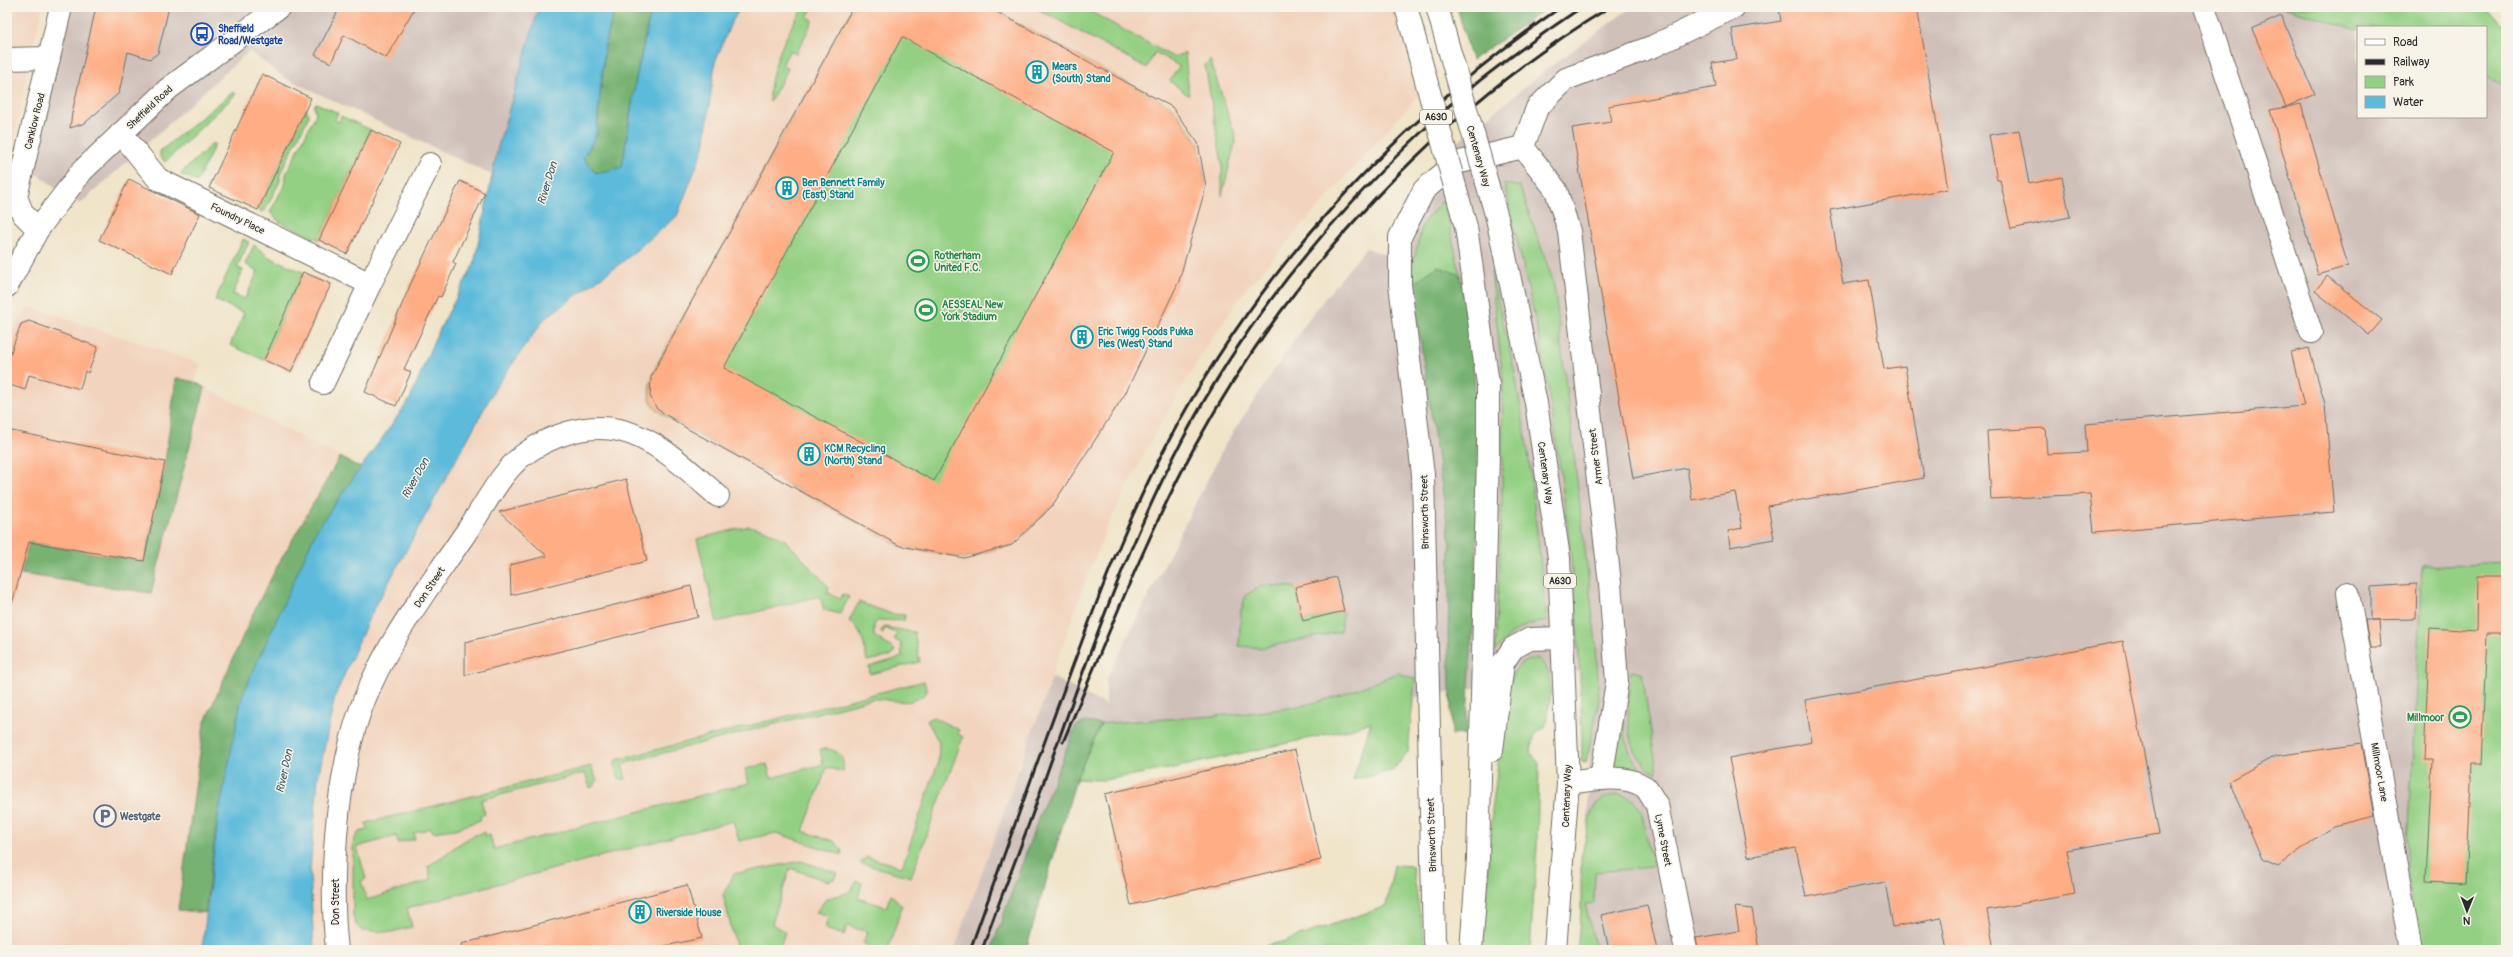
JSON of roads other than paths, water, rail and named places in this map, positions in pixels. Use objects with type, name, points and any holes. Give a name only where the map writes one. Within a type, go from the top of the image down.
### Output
[{"type":"street","name":"Canklow Road","points":[[38,228],[23,214],[16,196],[61,7]]},
{"type":"street","name":"Sheffield Road","points":[[38,228],[82,171],[168,89],[279,7]]},
{"type":"street","name":"A630","points":[[1406,7],[1466,227],[1488,384],[1488,453],[1478,859]]},
{"type":"street","name":"Centenary Way","points":[[1437,7],[1497,218],[1537,410],[1558,558],[1568,783],[1556,950]]},
{"type":"street","points":[[1523,147],[1537,108],[1566,79],[1654,46],[1734,7]]},
{"type":"street","points":[[2204,7],[2311,332]]},
{"type":"street","points":[[7,59],[49,58]]},
{"type":"street","name":"Foundry Place","points":[[122,133],[158,178],[370,284]]},
{"type":"street","name":"Armer Street","points":[[1523,147],[1556,190],[1569,231],[1610,583],[1618,682],[1601,779]]},
{"type":"street","name":"Brinsworth Street","points":[[1438,950],[1434,941],[1423,475],[1400,284],[1400,237],[1424,190],[1456,164],[1523,147]]},
{"type":"street","points":[[323,382],[430,164]]},
{"type":"street","points":[[7,286],[38,228]]},
{"type":"street","name":"Don Street","points":[[337,950],[334,922],[336,833],[348,755],[358,717],[373,678],[409,618],[500,481],[520,457],[552,437],[587,429],[619,430],[655,445],[682,464],[718,496]]},
{"type":"street","name":"Millmoor Lane","points":[[2348,593],[2411,950]]},
{"type":"street","name":"A630","points":[[1471,950],[1478,859],[1503,663],[1513,648],[1530,639],[1562,638]]},
{"type":"street","name":"Lyme Street","points":[[1568,783],[1601,779],[1625,780],[1645,788],[1656,805],[1686,950]]},
{"type":"water","name":"River Don","points":[[539,7],[615,7],[605,44],[596,136],[583,158],[596,173],[622,167],[636,78],[652,7],[741,7],[731,23],[715,62],[704,147],[677,216],[625,260],[544,319],[496,387],[369,618],[335,696],[318,778],[310,871],[314,950],[202,950],[218,816],[242,696],[317,529],[410,399],[434,340],[474,264],[498,147]]},
{"type":"railway","points":[[970,950],[1051,724],[1111,566],[1152,474],[1167,444],[1204,379],[1244,317],[1289,258],[1337,202],[1389,149],[1444,98],[1501,51],[1561,7]]},
{"type":"railway","points":[[982,950],[1103,618],[1122,572],[1141,527],[1184,437],[1231,357],[1286,280],[1315,244],[1378,175],[1451,104],[1518,52],[1582,7]]},
{"type":"railway","points":[[1063,742],[1142,555],[1176,482],[1195,446],[1234,381],[1277,317],[1324,257],[1374,199],[1429,145],[1486,95],[1547,48],[1610,7]]},
{"type":"place","name":"Sheffield Road/Westgate","points":[[202,34]]},
{"type":"place","name":"Mears (South) Stand","points":[[1037,72]]},
{"type":"place","name":"Ben Bennett Family (East) Stand","points":[[787,188]]},
{"type":"place","name":"Rotherham United F.C.","points":[[918,261]]},
{"type":"place","name":"AESSEAL New York Stadium","points":[[926,310]]},
{"type":"place","name":"Eric Twigg Foods Pukka Pies (West) Stand","points":[[1082,337]]},
{"type":"place","name":"KCM Recycling (North) Stand","points":[[809,454]]},
{"type":"place","name":"Millmoor","points":[[2460,717]]},
{"type":"place","name":"Westgate","points":[[105,816]]},
{"type":"place","name":"Riverside House","points":[[640,912]]}]
